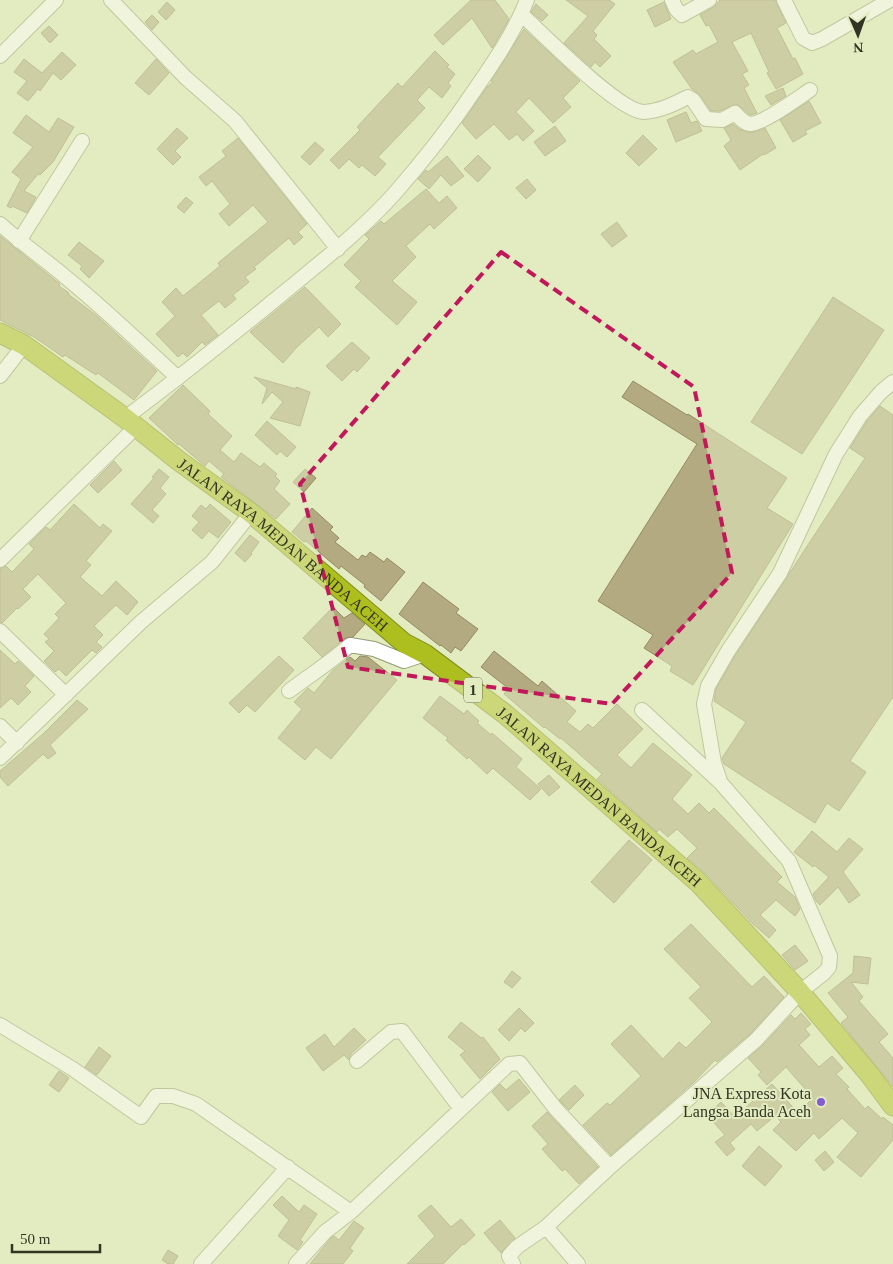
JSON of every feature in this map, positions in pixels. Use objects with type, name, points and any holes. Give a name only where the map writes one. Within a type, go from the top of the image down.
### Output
[{"type":"highway","name":"JALAN RAYA MEDAN BANDA ACEH","points":[[0,333],[24,345],[251,513],[404,643],[425,654],[505,714],[698,883],[800,992],[870,1075],[893,1106]]},
{"type":"street","points":[[0,56],[56,0]]},
{"type":"street","points":[[111,0],[186,78],[234,121],[338,248]]},
{"type":"street","points":[[0,560],[131,423],[178,378],[338,248],[394,194],[433,147],[498,56],[527,0]]},
{"type":"street","points":[[672,0],[676,9],[682,15],[709,0]]},
{"type":"street","points":[[784,0],[802,38],[812,43],[890,0]]},
{"type":"street","points":[[521,14],[594,82],[630,107],[642,112],[662,109],[688,98],[693,100],[706,119],[722,120],[735,113],[746,123],[752,124],[768,117],[810,90]]},
{"type":"street","points":[[19,241],[82,141]]},
{"type":"street","points":[[0,224],[109,313],[178,378]]},
{"type":"street","points":[[0,376],[24,345]]},
{"type":"street","points":[[720,782],[714,763],[704,704],[708,686],[728,651],[780,573],[836,454],[860,416],[881,392],[893,382]]},
{"type":"street","points":[[0,758],[141,622],[212,562],[251,513]]},
{"type":"street","points":[[0,631],[66,695]]},
{"type":"street","points":[[289,691],[322,666],[334,660],[350,645],[374,649],[404,661],[425,654]]},
{"type":"street","points":[[508,1261],[517,1247],[546,1227],[610,1168],[756,1040],[800,992],[813,983],[829,967],[830,956],[789,861],[720,782],[642,710]]},
{"type":"street","points":[[0,726],[16,744]]},
{"type":"street","points":[[0,1025],[73,1069],[141,1117],[156,1096],[173,1096],[196,1104],[351,1212]]},
{"type":"street","points":[[357,1061],[391,1032],[402,1031],[461,1109]]},
{"type":"street","points":[[296,1264],[325,1232],[351,1212],[509,1064],[520,1063],[555,1108],[610,1168]]},
{"type":"street","points":[[201,1264],[288,1167]]},
{"type":"street","points":[[546,1227],[578,1264]]},
{"type":"highlighted area","points":[[501,252],[694,387],[732,573],[612,704],[348,667],[300,484]]},
{"type":"building","points":[[471,0],[495,0],[509,19],[493,47],[472,18],[443,45],[434,35]]},
{"type":"building","points":[[566,0],[609,0],[615,4],[593,31],[597,35],[594,39],[611,56],[600,67],[595,62],[591,67],[564,43],[588,16]]},
{"type":"building","points":[[720,0],[775,0],[786,23],[777,28],[803,74],[776,89],[767,73],[769,72],[751,33],[732,42],[748,71],[742,74],[749,85],[744,88],[757,113],[754,114],[750,115],[736,104],[720,111],[711,111],[700,95],[692,89],[673,62],[693,50],[696,54],[718,42],[709,25],[706,26],[700,15],[714,7]]},
{"type":"building","points":[[167,2],[175,10],[166,20],[158,12]]},
{"type":"building","points":[[664,2],[671,19],[655,27],[647,10]]},
{"type":"building","points":[[536,4],[548,15],[542,21],[531,12]]},
{"type":"building","points":[[152,15],[159,22],[152,30],[145,22]]},
{"type":"building","points":[[49,26],[58,35],[50,43],[41,33]]},
{"type":"building","points":[[524,29],[580,81],[563,98],[571,107],[553,123],[529,98],[516,112],[534,131],[523,141],[517,134],[509,140],[494,124],[476,139],[462,123],[487,87],[493,82],[491,81]]},
{"type":"building","points":[[435,51],[455,74],[448,83],[451,86],[442,98],[429,87],[417,100],[425,108],[378,157],[386,164],[375,176],[362,165],[359,168],[349,159],[339,169],[330,160],[360,130],[357,127],[398,83],[402,87]]},
{"type":"building","points":[[62,52],[76,65],[61,80],[53,73],[40,91],[38,89],[28,101],[17,93],[27,81],[14,72],[24,59],[42,73]]},
{"type":"building","points":[[156,59],[169,73],[149,95],[135,83]]},
{"type":"building","points":[[783,88],[786,96],[771,105],[765,96]]},
{"type":"building","points":[[809,101],[821,123],[805,131],[807,134],[793,142],[780,120]]},
{"type":"building","points":[[686,112],[691,123],[697,121],[702,131],[676,142],[667,120]]},
{"type":"building","points":[[26,115],[49,132],[58,118],[74,127],[53,162],[40,175],[38,174],[24,191],[36,197],[27,213],[12,206],[11,208],[7,206],[21,179],[12,172],[33,147],[13,133]]},
{"type":"building","points":[[733,124],[747,132],[765,128],[776,148],[763,154],[740,170],[724,146],[731,140],[724,128]]},
{"type":"building","points":[[555,126],[566,141],[545,156],[534,142]]},
{"type":"building","points":[[177,128],[188,138],[175,151],[181,157],[173,165],[157,149]]},
{"type":"building","points":[[643,135],[657,149],[639,166],[626,153]]},
{"type":"building","points":[[238,138],[307,224],[298,232],[303,237],[294,245],[289,238],[254,267],[256,269],[245,277],[249,282],[233,295],[236,299],[225,308],[219,301],[201,315],[218,335],[205,345],[202,342],[187,357],[183,353],[178,357],[156,334],[175,316],[162,302],[176,288],[183,296],[220,266],[218,263],[268,222],[253,205],[229,226],[219,214],[230,204],[212,181],[206,186],[199,177],[226,156],[222,151]]},
{"type":"building","points":[[315,142],[324,150],[310,165],[301,157]]},
{"type":"building","points":[[478,155],[491,168],[478,182],[464,169]]},
{"type":"building","points":[[447,156],[464,176],[451,186],[441,175],[429,189],[418,179],[426,170],[428,172]]},
{"type":"building","points":[[527,179],[536,190],[526,199],[516,188]]},
{"type":"building","points":[[426,189],[439,203],[447,196],[457,208],[434,229],[430,224],[406,246],[416,257],[392,281],[417,302],[397,325],[355,287],[361,281],[344,265],[369,239],[365,235],[381,221],[384,224]]},
{"type":"building","points":[[186,197],[193,203],[184,213],[177,207]]},
{"type":"building","points":[[617,222],[627,236],[612,247],[601,234]]},
{"type":"building","points":[[0,236],[60,284],[59,286],[97,316],[157,371],[134,400],[98,373],[96,375],[65,355],[63,357],[34,337],[0,320]]},
{"type":"building","points":[[79,242],[104,261],[89,278],[80,269],[82,266],[68,255]]},
{"type":"building","points":[[305,287],[341,324],[328,337],[319,327],[283,363],[250,332]]},
{"type":"building","points":[[833,297],[884,330],[802,454],[751,422]]},
{"type":"building","points":[[352,342],[370,358],[357,372],[354,369],[342,381],[326,366]]},
{"type":"building","points":[[254,377],[310,392],[300,426],[270,418],[283,402],[272,392],[262,404],[267,388]]},
{"type":"building","points":[[633,381],[787,478],[767,508],[793,524],[693,685],[670,671],[672,666],[644,648],[653,635],[598,601],[697,444],[622,397]]},
{"type":"building","points":[[183,385],[210,411],[208,414],[232,436],[220,450],[234,462],[241,453],[260,467],[264,463],[277,474],[275,476],[280,481],[274,489],[290,504],[276,519],[221,477],[224,474],[209,461],[205,466],[178,445],[149,418]]},
{"type":"building","points":[[880,406],[893,415],[893,697],[850,761],[866,772],[839,811],[827,803],[815,823],[724,764],[722,758],[746,722],[714,701],[716,689],[735,656],[865,458],[850,448],[867,421]]},
{"type":"building","points":[[267,421],[296,447],[287,457],[280,451],[277,455],[255,435]]},
{"type":"building","points":[[114,461],[122,470],[98,493],[90,485]]},
{"type":"building","points":[[159,469],[169,477],[160,488],[166,494],[152,510],[159,516],[153,523],[131,504],[154,478],[152,477]]},
{"type":"building","points":[[305,469],[316,478],[304,492],[293,482]]},
{"type":"building","points":[[74,504],[100,528],[103,524],[112,531],[86,561],[91,565],[80,577],[102,596],[116,581],[138,602],[127,615],[116,605],[94,626],[103,635],[96,642],[102,647],[96,653],[92,650],[66,676],[59,669],[55,672],[44,661],[54,651],[45,642],[49,639],[44,634],[59,618],[55,614],[66,603],[38,574],[23,589],[31,597],[2,623],[0,622],[0,569],[6,566],[12,572],[34,549],[29,544],[46,527],[50,530]]},
{"type":"building","points":[[210,504],[231,522],[218,538],[209,531],[202,539],[192,530],[199,522],[192,516],[201,505],[206,509]]},
{"type":"building","points":[[312,508],[333,527],[330,530],[339,538],[335,542],[358,560],[362,555],[366,557],[370,552],[384,562],[387,558],[405,572],[381,601],[364,587],[365,585],[341,566],[339,569],[306,541],[304,542],[292,532]]},
{"type":"building","points":[[250,535],[259,542],[245,562],[235,553]]},
{"type":"building","points":[[423,582],[459,609],[456,613],[478,629],[461,651],[455,647],[451,653],[399,614]]},
{"type":"building","points":[[333,607],[344,618],[352,613],[365,624],[353,637],[345,638],[322,657],[303,638]]},
{"type":"building","points":[[0,650],[15,664],[18,661],[34,676],[25,686],[31,692],[18,705],[11,698],[0,708]]},
{"type":"building","points":[[494,651],[538,686],[542,681],[576,711],[567,722],[580,732],[588,724],[593,728],[617,704],[643,729],[617,755],[631,768],[653,743],[692,775],[672,799],[688,814],[699,803],[709,813],[714,808],[782,877],[777,882],[795,897],[800,909],[795,916],[776,900],[760,915],[776,930],[769,938],[752,923],[707,875],[687,858],[697,848],[677,829],[668,837],[659,829],[657,832],[597,779],[602,774],[561,738],[544,728],[504,694],[508,688],[481,667]]},
{"type":"building","points":[[279,656],[294,670],[255,712],[247,705],[239,713],[229,703]]},
{"type":"building","points":[[360,656],[368,657],[397,680],[331,759],[316,747],[305,760],[278,738],[302,709],[294,702],[308,688],[314,693],[333,670],[350,657],[355,661]]},
{"type":"building","points":[[440,696],[464,714],[467,710],[479,721],[477,723],[491,735],[492,733],[522,759],[516,767],[541,789],[530,800],[493,768],[487,774],[469,757],[467,759],[446,740],[448,738],[423,718]]},
{"type":"building","points":[[77,700],[88,709],[50,745],[56,753],[48,759],[43,754],[8,786],[0,777],[0,771],[43,734]]},
{"type":"building","points":[[549,775],[560,787],[549,796],[538,784]]},
{"type":"building","points":[[812,831],[837,852],[849,838],[863,849],[843,872],[860,895],[849,903],[838,887],[820,905],[816,901],[813,894],[829,877],[794,852]]},
{"type":"building","points":[[629,840],[652,860],[614,903],[591,882]]},
{"type":"building","points":[[691,924],[752,987],[764,976],[784,997],[750,1034],[717,1062],[715,1060],[693,1083],[611,1155],[583,1125],[607,1103],[610,1105],[641,1076],[611,1044],[631,1025],[663,1059],[679,1042],[686,1048],[712,1022],[689,998],[701,987],[664,949]]},
{"type":"building","points":[[795,945],[808,961],[795,970],[782,955]]},
{"type":"building","points":[[854,956],[871,958],[868,984],[851,982],[863,997],[859,1001],[888,1034],[879,1042],[893,1058],[893,1087],[841,1023],[848,1017],[828,993],[853,973]]},
{"type":"building","points":[[512,971],[521,978],[512,988],[504,982]]},
{"type":"building","points":[[519,1008],[534,1023],[525,1032],[521,1028],[509,1041],[498,1030]]},
{"type":"building","points":[[801,1013],[811,1024],[805,1029],[810,1035],[799,1045],[819,1067],[832,1056],[843,1068],[836,1074],[849,1087],[847,1089],[865,1109],[868,1106],[882,1119],[883,1117],[893,1125],[893,1140],[861,1177],[837,1157],[858,1133],[842,1118],[819,1139],[814,1133],[796,1151],[773,1130],[781,1122],[775,1116],[757,1131],[751,1124],[730,1143],[735,1149],[727,1156],[715,1142],[725,1135],[707,1115],[721,1102],[735,1117],[772,1084],[798,1113],[813,1098],[786,1067],[767,1085],[758,1075],[761,1072],[748,1058],[791,1015],[795,1019]]},
{"type":"building","points":[[461,1022],[481,1038],[483,1037],[500,1059],[480,1079],[460,1055],[465,1051],[448,1037]]},
{"type":"building","points":[[354,1028],[366,1040],[351,1054],[349,1060],[344,1055],[323,1071],[306,1048],[325,1034],[334,1047]]},
{"type":"building","points":[[99,1047],[111,1056],[97,1075],[85,1067]]},
{"type":"building","points":[[59,1071],[69,1078],[59,1092],[49,1085]]},
{"type":"building","points":[[519,1079],[530,1092],[508,1111],[492,1092],[500,1084],[506,1090]]},
{"type":"building","points":[[575,1085],[584,1095],[569,1110],[559,1100]]},
{"type":"building","points":[[547,1112],[598,1167],[579,1184],[565,1169],[562,1171],[542,1149],[548,1144],[532,1126]]},
{"type":"building","points":[[759,1146],[782,1166],[765,1186],[742,1166]]},
{"type":"building","points":[[825,1151],[834,1162],[824,1171],[815,1160]]},
{"type":"building","points":[[282,1196],[299,1212],[304,1205],[317,1214],[300,1240],[303,1242],[297,1250],[278,1236],[289,1220],[273,1205]]},
{"type":"building","points":[[431,1205],[451,1227],[461,1219],[475,1235],[443,1264],[407,1264],[435,1236],[418,1216]]},
{"type":"building","points":[[500,1220],[515,1238],[501,1253],[484,1233]]},
{"type":"building","points":[[354,1221],[364,1228],[350,1248],[353,1251],[343,1264],[310,1264],[331,1238],[334,1236],[339,1240]]},
{"type":"building","points":[[168,1250],[178,1256],[173,1264],[168,1264],[162,1260]]},
{"type":"place","name":"JNA Express Kota Langsa Banda Aceh","points":[[821,1102]]}]
